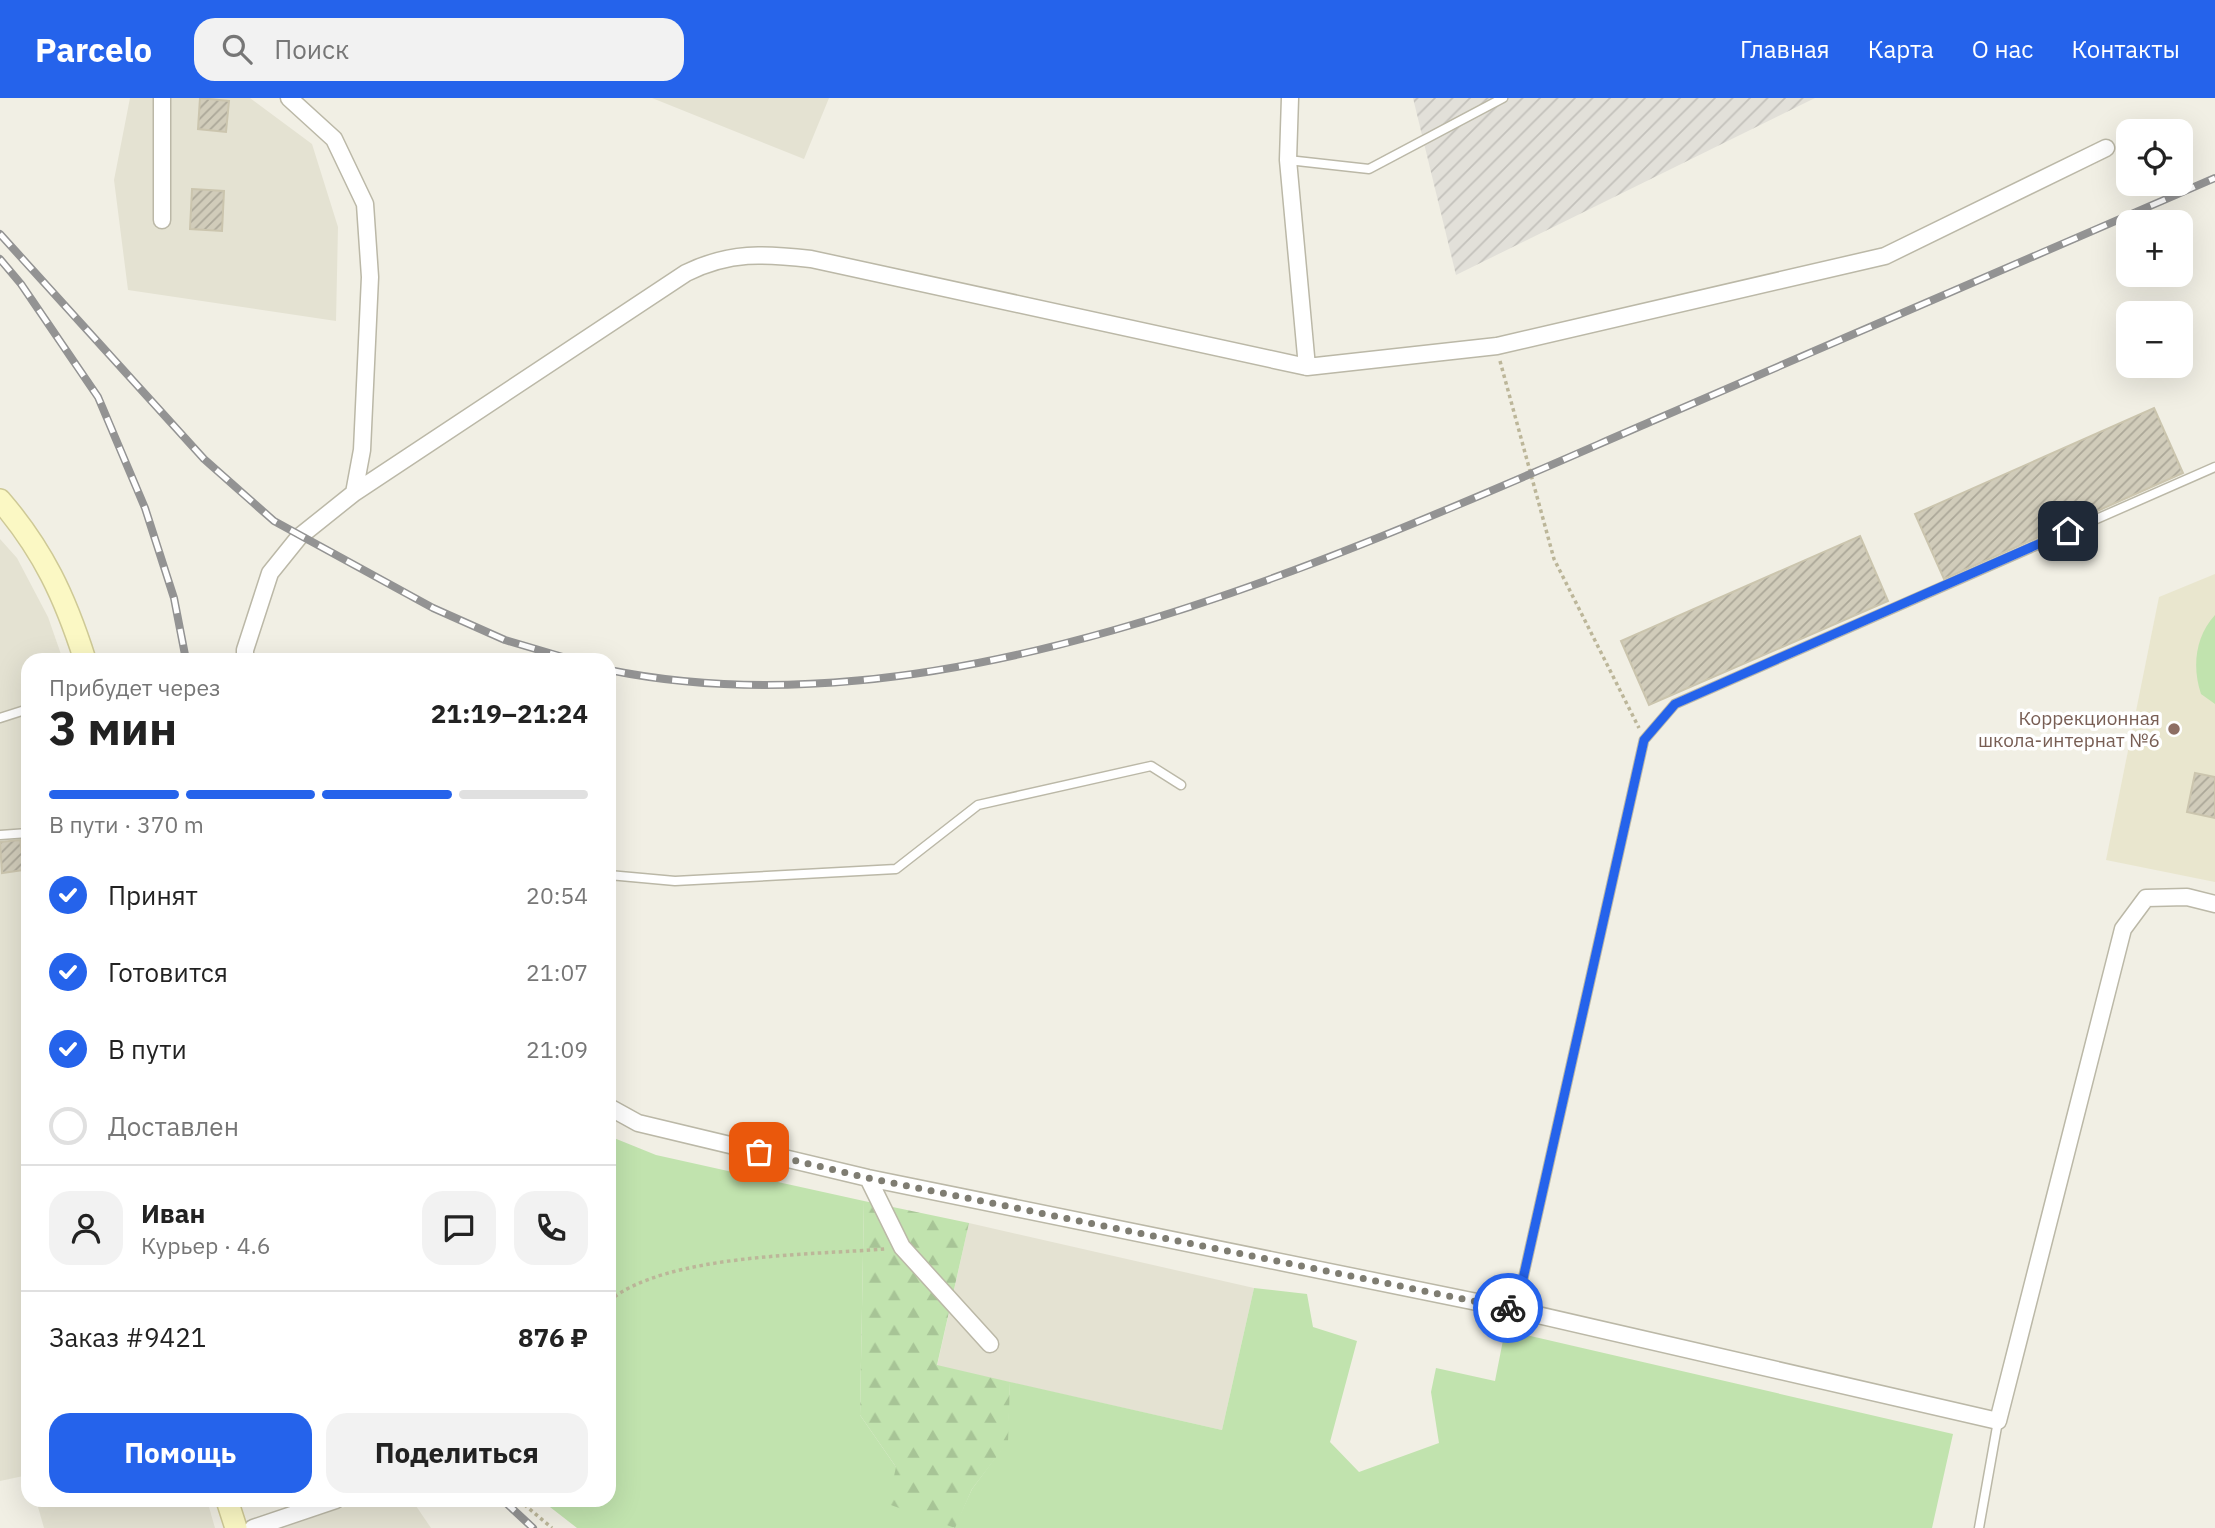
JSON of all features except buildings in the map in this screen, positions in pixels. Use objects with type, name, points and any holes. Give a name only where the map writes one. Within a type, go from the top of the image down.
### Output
[{"type":"main road","points":[[0,500],[30,535],[65,600],[83,653]]},
{"type":"main road","points":[[229,1507],[236,1528]]},
{"type":"street","points":[[162,98],[162,220]]},
{"type":"street","points":[[289,98],[334,139],[365,204],[370,276],[362,450],[354,493]]},
{"type":"street","points":[[1290,98],[1288,160],[1307,367]]},
{"type":"street","points":[[245,653],[270,573],[299,537],[354,493],[687,273],[715,259],[759,254],[811,259],[1307,367],[1497,346],[1885,256],[2106,148]]},
{"type":"street","points":[[616,1111],[638,1122],[868,1178],[1516,1310],[1998,1421],[2123,929],[2146,898],[2187,897],[2215,904]]},
{"type":"street","points":[[868,1178],[902,1247],[990,1344]]},
{"type":"street","points":[[253,1528],[316,1507]]},
{"type":"lane","points":[[1288,160],[1369,169],[1503,98]]},
{"type":"lane","points":[[1516,1310],[1644,740],[1675,704],[2215,467]]},
{"type":"lane","points":[[0,718],[21,711]]},
{"type":"lane","points":[[616,876],[675,881],[896,869],[978,805],[1151,766],[1181,785]]},
{"type":"lane","points":[[0,835],[21,834]]},
{"type":"lane","points":[[1979,1528],[1998,1421]]},
{"type":"path","points":[[1497,346],[1555,559],[1644,740]]},
{"type":"path","points":[[616,1295],[625,1287],[689,1266],[902,1247]]},
{"type":"path","points":[[527,1507],[552,1528]]},
{"type":"shaded area","points":[[130,98],[250,98],[312,144],[338,227],[336,321],[128,290],[114,180]]},
{"type":"shaded area","points":[[652,98],[829,98],[804,159]]},
{"type":"shaded area","points":[[1413,98],[1815,98],[1456,275]]},
{"type":"shaded area","points":[[0,539],[17,558],[48,617],[61,653],[21,653],[21,1476],[0,1481]]},
{"type":"shaded area","name":"Коррекционная школа-интернат №6","points":[[2215,574],[2215,882],[2106,860],[2159,597]]},
{"type":"shaded area","points":[[969,1223],[1254,1288],[1222,1430],[937,1366]]},
{"type":"shaded area","points":[[38,1507],[209,1507],[215,1528],[44,1528]]},
{"type":"shaded area","points":[[344,1507],[417,1507],[431,1528],[283,1528]]},
{"type":"green space","points":[[2215,615],[2215,704],[2201,694],[2196,663],[2199,643]]},
{"type":"green space","points":[[616,1139],[656,1155],[864,1201],[860,1415],[896,1467],[954,1528],[577,1528],[550,1507],[616,1507]]},
{"type":"green space","points":[[864,1201],[969,1223],[937,1365],[1010,1382],[1008,1442],[972,1489],[955,1528],[888,1504],[896,1467],[860,1415]]},
{"type":"green space","points":[[1254,1288],[1307,1294],[1313,1327],[1357,1341],[1330,1442],[1359,1472],[1439,1443],[1431,1392],[1436,1368],[1495,1381],[1505,1330],[1953,1434],[1932,1528],[954,1528],[972,1489],[1007,1442],[1010,1382],[1222,1430]]},
{"type":"railway","points":[[616,671],[739,685],[872,679],[1007,657],[1142,622],[1276,577],[1406,527],[2215,178]]},
{"type":"railway","points":[[0,234],[204,459],[274,521],[433,608],[505,640],[549,653]]},
{"type":"railway","points":[[0,259],[21,284],[98,397],[145,508],[174,598],[185,653]]},
{"type":"railway","points":[[510,1507],[533,1528]]},
{"type":"way so far","points":[[759,1152],[868,1178],[1508,1308]]},
{"type":"place","name":"Коррекционная школа-интернат №6","points":[[2174,729]]},
{"type":"route","points":[[1508,1308],[1516,1310],[1644,740],[1675,704],[2068,531]]}]
